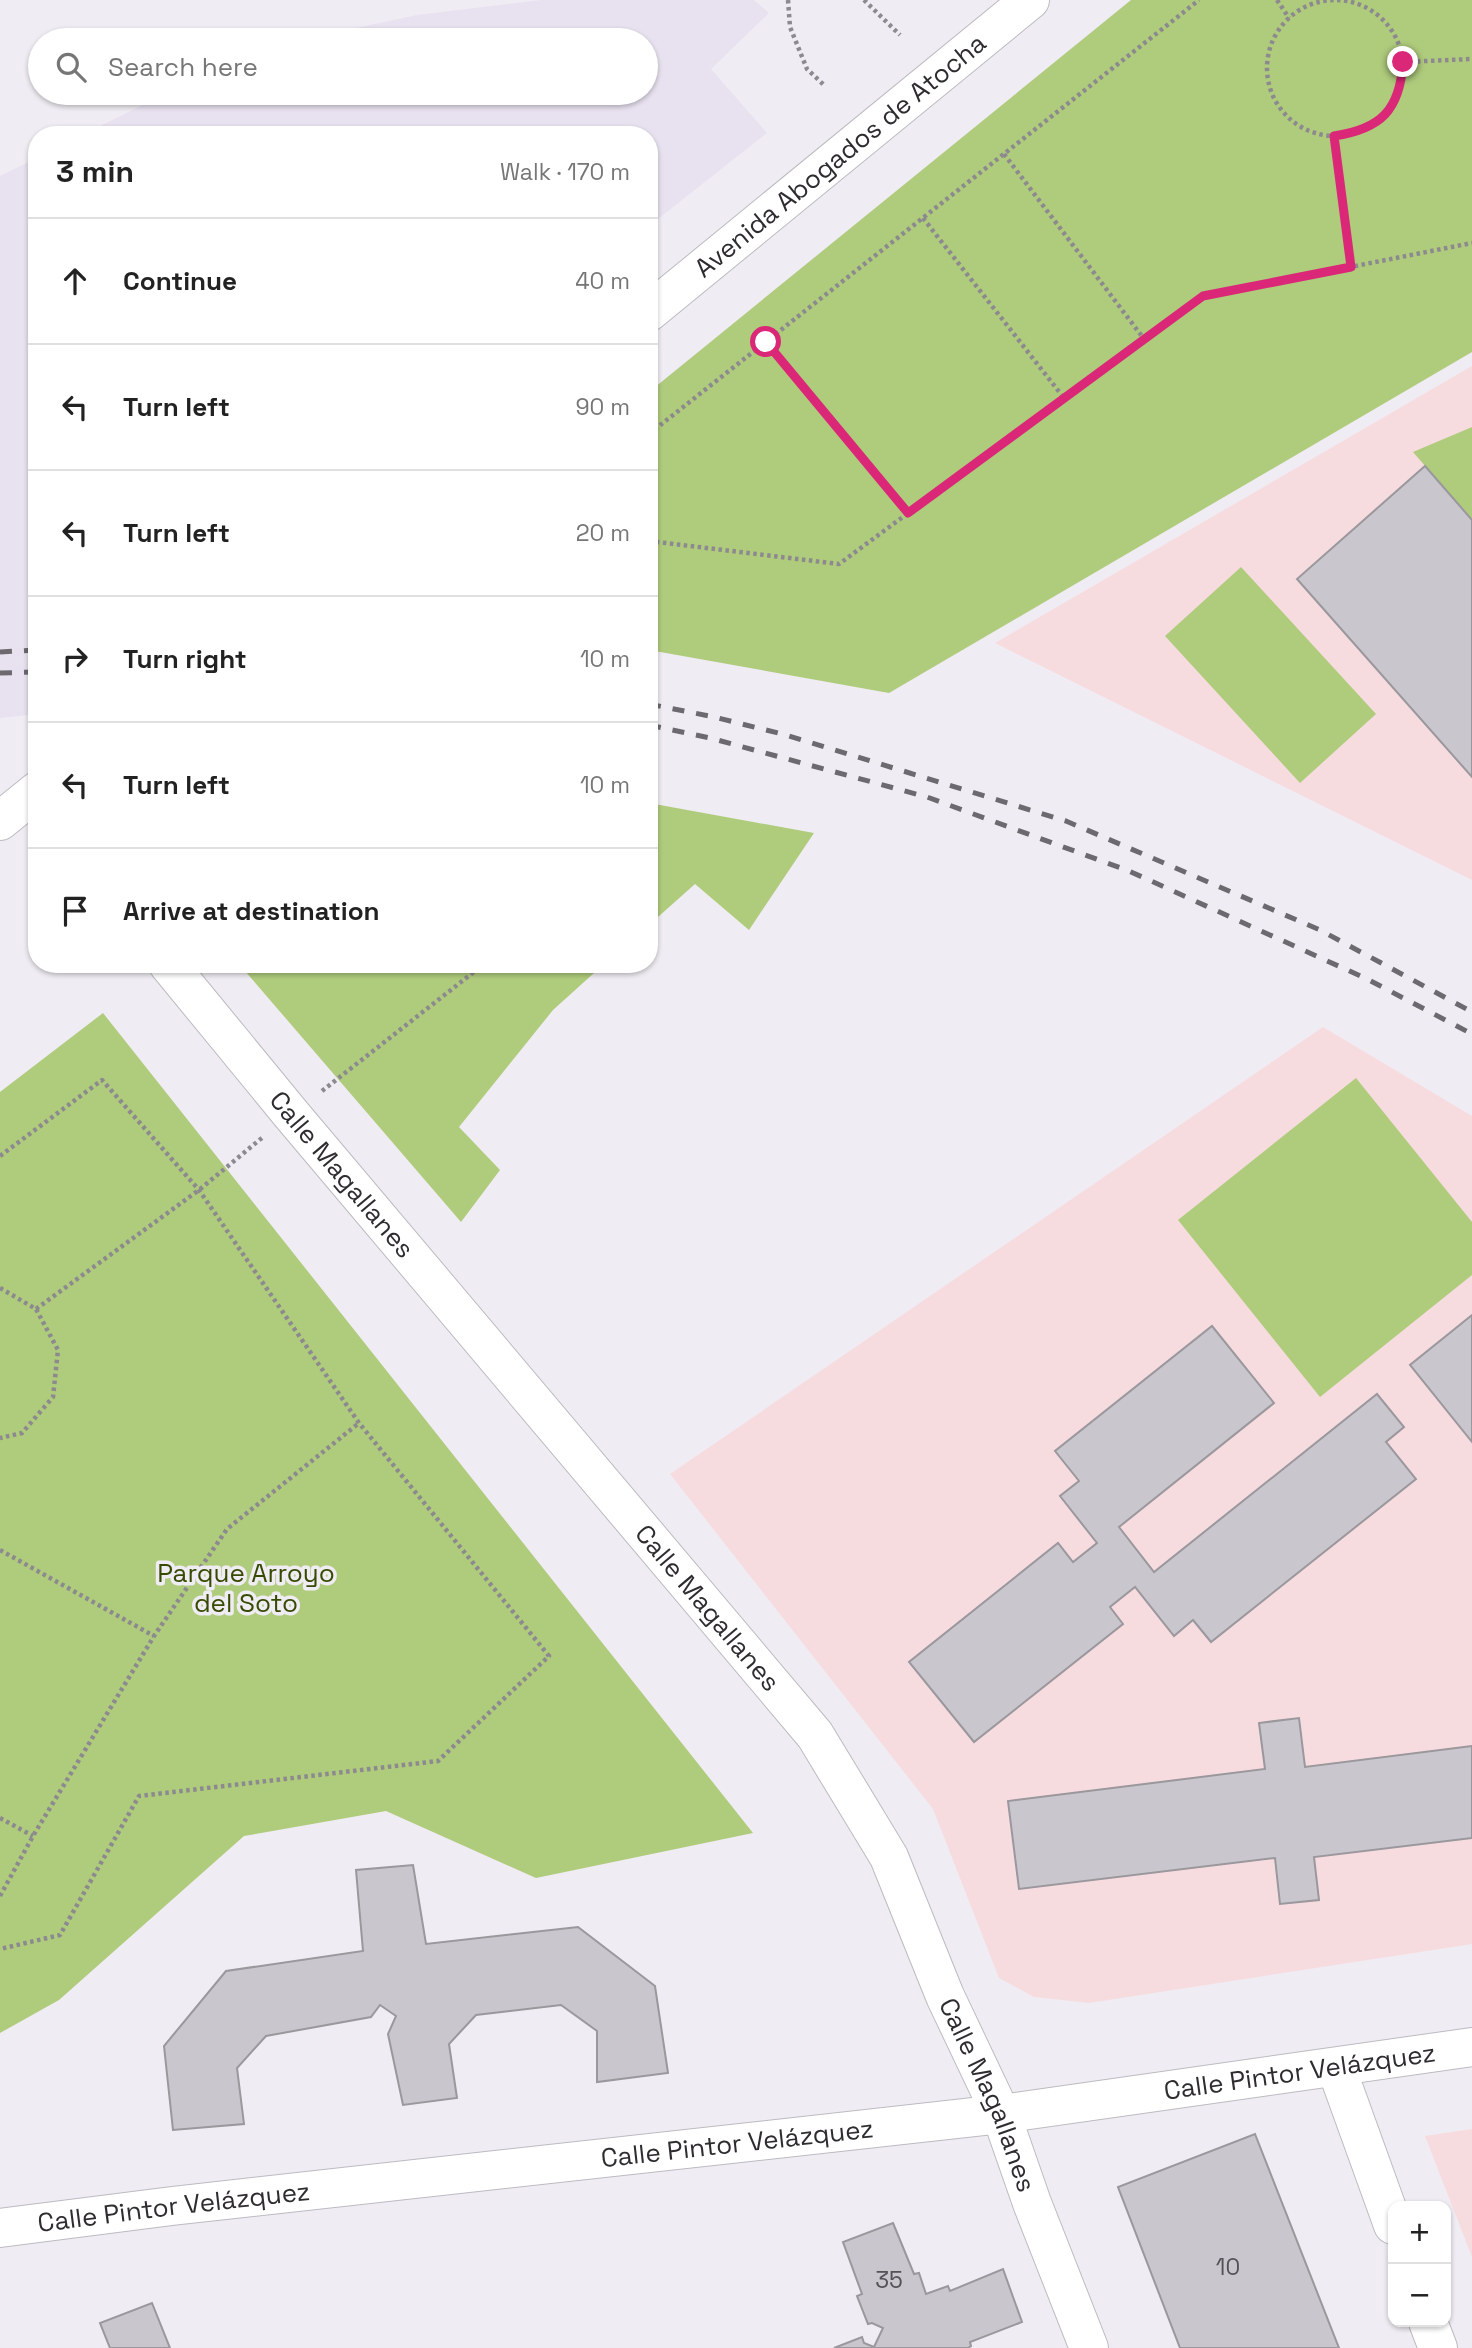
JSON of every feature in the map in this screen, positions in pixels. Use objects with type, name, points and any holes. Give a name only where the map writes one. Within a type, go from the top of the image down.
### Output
[{"type":"street","name":"Avenida Abogados de Atocha","points":[[658,305],[1030,0]]},
{"type":"street","name":"Calle Magallanes","points":[[174,973],[815,1735],[889,1857],[944,1996],[1001,2114],[1032,2203],[1090,2348]]},
{"type":"street","name":"Calle Pintor Velázquez","points":[[0,2228],[172,2206],[1001,2114],[1472,2047]]},
{"type":"street","points":[[1336,2067],[1388,2211]]},
{"type":"street","points":[[1430,2327],[1438,2348]]},
{"type":"path","points":[[788,0],[790,27],[807,69],[825,86]]},
{"type":"path","points":[[864,0],[900,35]]},
{"type":"path","points":[[658,427],[1199,0]]},
{"type":"path","points":[[1277,0],[1289,18]]},
{"type":"path","points":[[1328,1],[1349,2],[1369,10],[1386,23],[1398,41],[1403,62],[1402,84],[1392,106],[1377,122],[1356,133],[1334,136],[1311,132],[1291,120],[1276,103],[1268,81],[1268,59],[1275,37],[1289,18],[1306,6],[1328,1]]},
{"type":"path","points":[[1403,62],[1472,59]]},
{"type":"path","points":[[1334,136],[1351,267]]},
{"type":"path","points":[[1004,154],[1144,339]]},
{"type":"path","points":[[923,218],[1064,398]]},
{"type":"path","points":[[658,542],[839,564],[1203,296],[1472,243]]},
{"type":"path","points":[[766,342],[908,513]]},
{"type":"path","points":[[0,1156],[103,1080],[199,1190],[359,1423],[550,1656],[438,1761],[139,1796],[60,1935],[0,1949]]},
{"type":"path","points":[[0,1288],[36,1309],[58,1350],[52,1397],[22,1433],[0,1438]]},
{"type":"path","points":[[0,1896],[33,1836],[154,1636],[228,1529],[359,1423]]},
{"type":"path","points":[[0,1550],[154,1636]]},
{"type":"path","points":[[0,1818],[33,1836]]},
{"type":"shaded area","points":[[541,0],[754,0],[769,13],[711,69],[767,133],[658,219],[658,126],[100,126],[143,105],[658,105],[658,28],[357,28],[417,15]]},
{"type":"shaded area","points":[[28,162],[28,715],[0,718],[0,176]]},
{"type":"shaded area","points":[[1472,366],[1472,880],[995,643]]},
{"type":"shaded area","points":[[1323,1027],[1472,1116],[1472,1944],[1089,2003],[1034,1997],[999,1978],[933,1809],[670,1474]]},
{"type":"shaded area","points":[[1472,2129],[1472,2257],[1451,2201],[1425,2136]]},
{"type":"green space","points":[[1131,0],[1472,0],[1472,352],[889,693],[658,652],[658,385]]},
{"type":"green space","points":[[1472,427],[1472,520],[1413,452]]},
{"type":"green space","points":[[1241,567],[1376,714],[1300,783],[1165,636]]},
{"type":"green space","points":[[658,805],[814,833],[749,930],[695,884],[658,917]]},
{"type":"green space","points":[[247,973],[594,973],[553,1010],[459,1127],[500,1170],[461,1222]]},
{"type":"green space","name":"Parque Arroyo del Soto","points":[[103,1013],[753,1833],[536,1878],[386,1811],[244,1836],[59,2000],[0,2033],[0,1092]]},
{"type":"green space","points":[[1356,1078],[1472,1222],[1472,1275],[1320,1397],[1178,1220]]},
{"type":"building","points":[[1425,466],[1472,520],[1472,777],[1297,579]]},
{"type":"building","points":[[1472,1315],[1472,1442],[1410,1365]]},
{"type":"building","points":[[1212,1326],[1274,1403],[1119,1527],[1154,1572],[1377,1394],[1404,1427],[1386,1442],[1416,1479],[1211,1642],[1193,1620],[1174,1636],[1135,1587],[1110,1607],[1123,1624],[974,1742],[909,1662],[1058,1543],[1073,1562],[1097,1543],[1060,1496],[1079,1481],[1055,1451]]},
{"type":"building","points":[[1299,1718],[1305,1767],[1472,1746],[1472,1838],[1314,1857],[1319,1900],[1280,1904],[1275,1858],[1019,1889],[1008,1801],[1265,1769],[1259,1723]]},
{"type":"building","points":[[413,1865],[426,1944],[578,1927],[655,1986],[668,2073],[597,2082],[597,2031],[561,2005],[476,2015],[449,2044],[457,2098],[403,2105],[388,2034],[396,2016],[380,2005],[371,2017],[266,2036],[237,2068],[244,2124],[173,2130],[164,2046],[226,1971],[363,1951],[356,1870]]},
{"type":"building","points":[[1255,2134],[1339,2348],[1180,2348],[1118,2187]]},
{"type":"building","points":[[893,2223],[914,2274],[919,2273],[926,2294],[948,2286],[950,2291],[1003,2269],[1022,2322],[970,2342],[971,2346],[968,2348],[834,2348],[862,2337],[864,2343],[874,2347],[883,2328],[868,2324],[857,2296],[862,2294],[843,2242]]},
{"type":"building","points":[[152,2303],[170,2348],[110,2348],[100,2323]]},
{"type":"railway","points":[[0,652],[28,650]]},
{"type":"railway","points":[[0,673],[28,672]]},
{"type":"railway","points":[[658,706],[786,735],[1066,821],[1320,930],[1472,1012]]},
{"type":"railway","points":[[658,727],[710,738],[927,797],[1129,871],[1367,979],[1472,1034]]},
{"type":"route","points":[[766,342],[908,513],[1203,296],[1351,267],[1334,136],[1356,133],[1377,122],[1392,106],[1402,84],[1403,62]]}]
